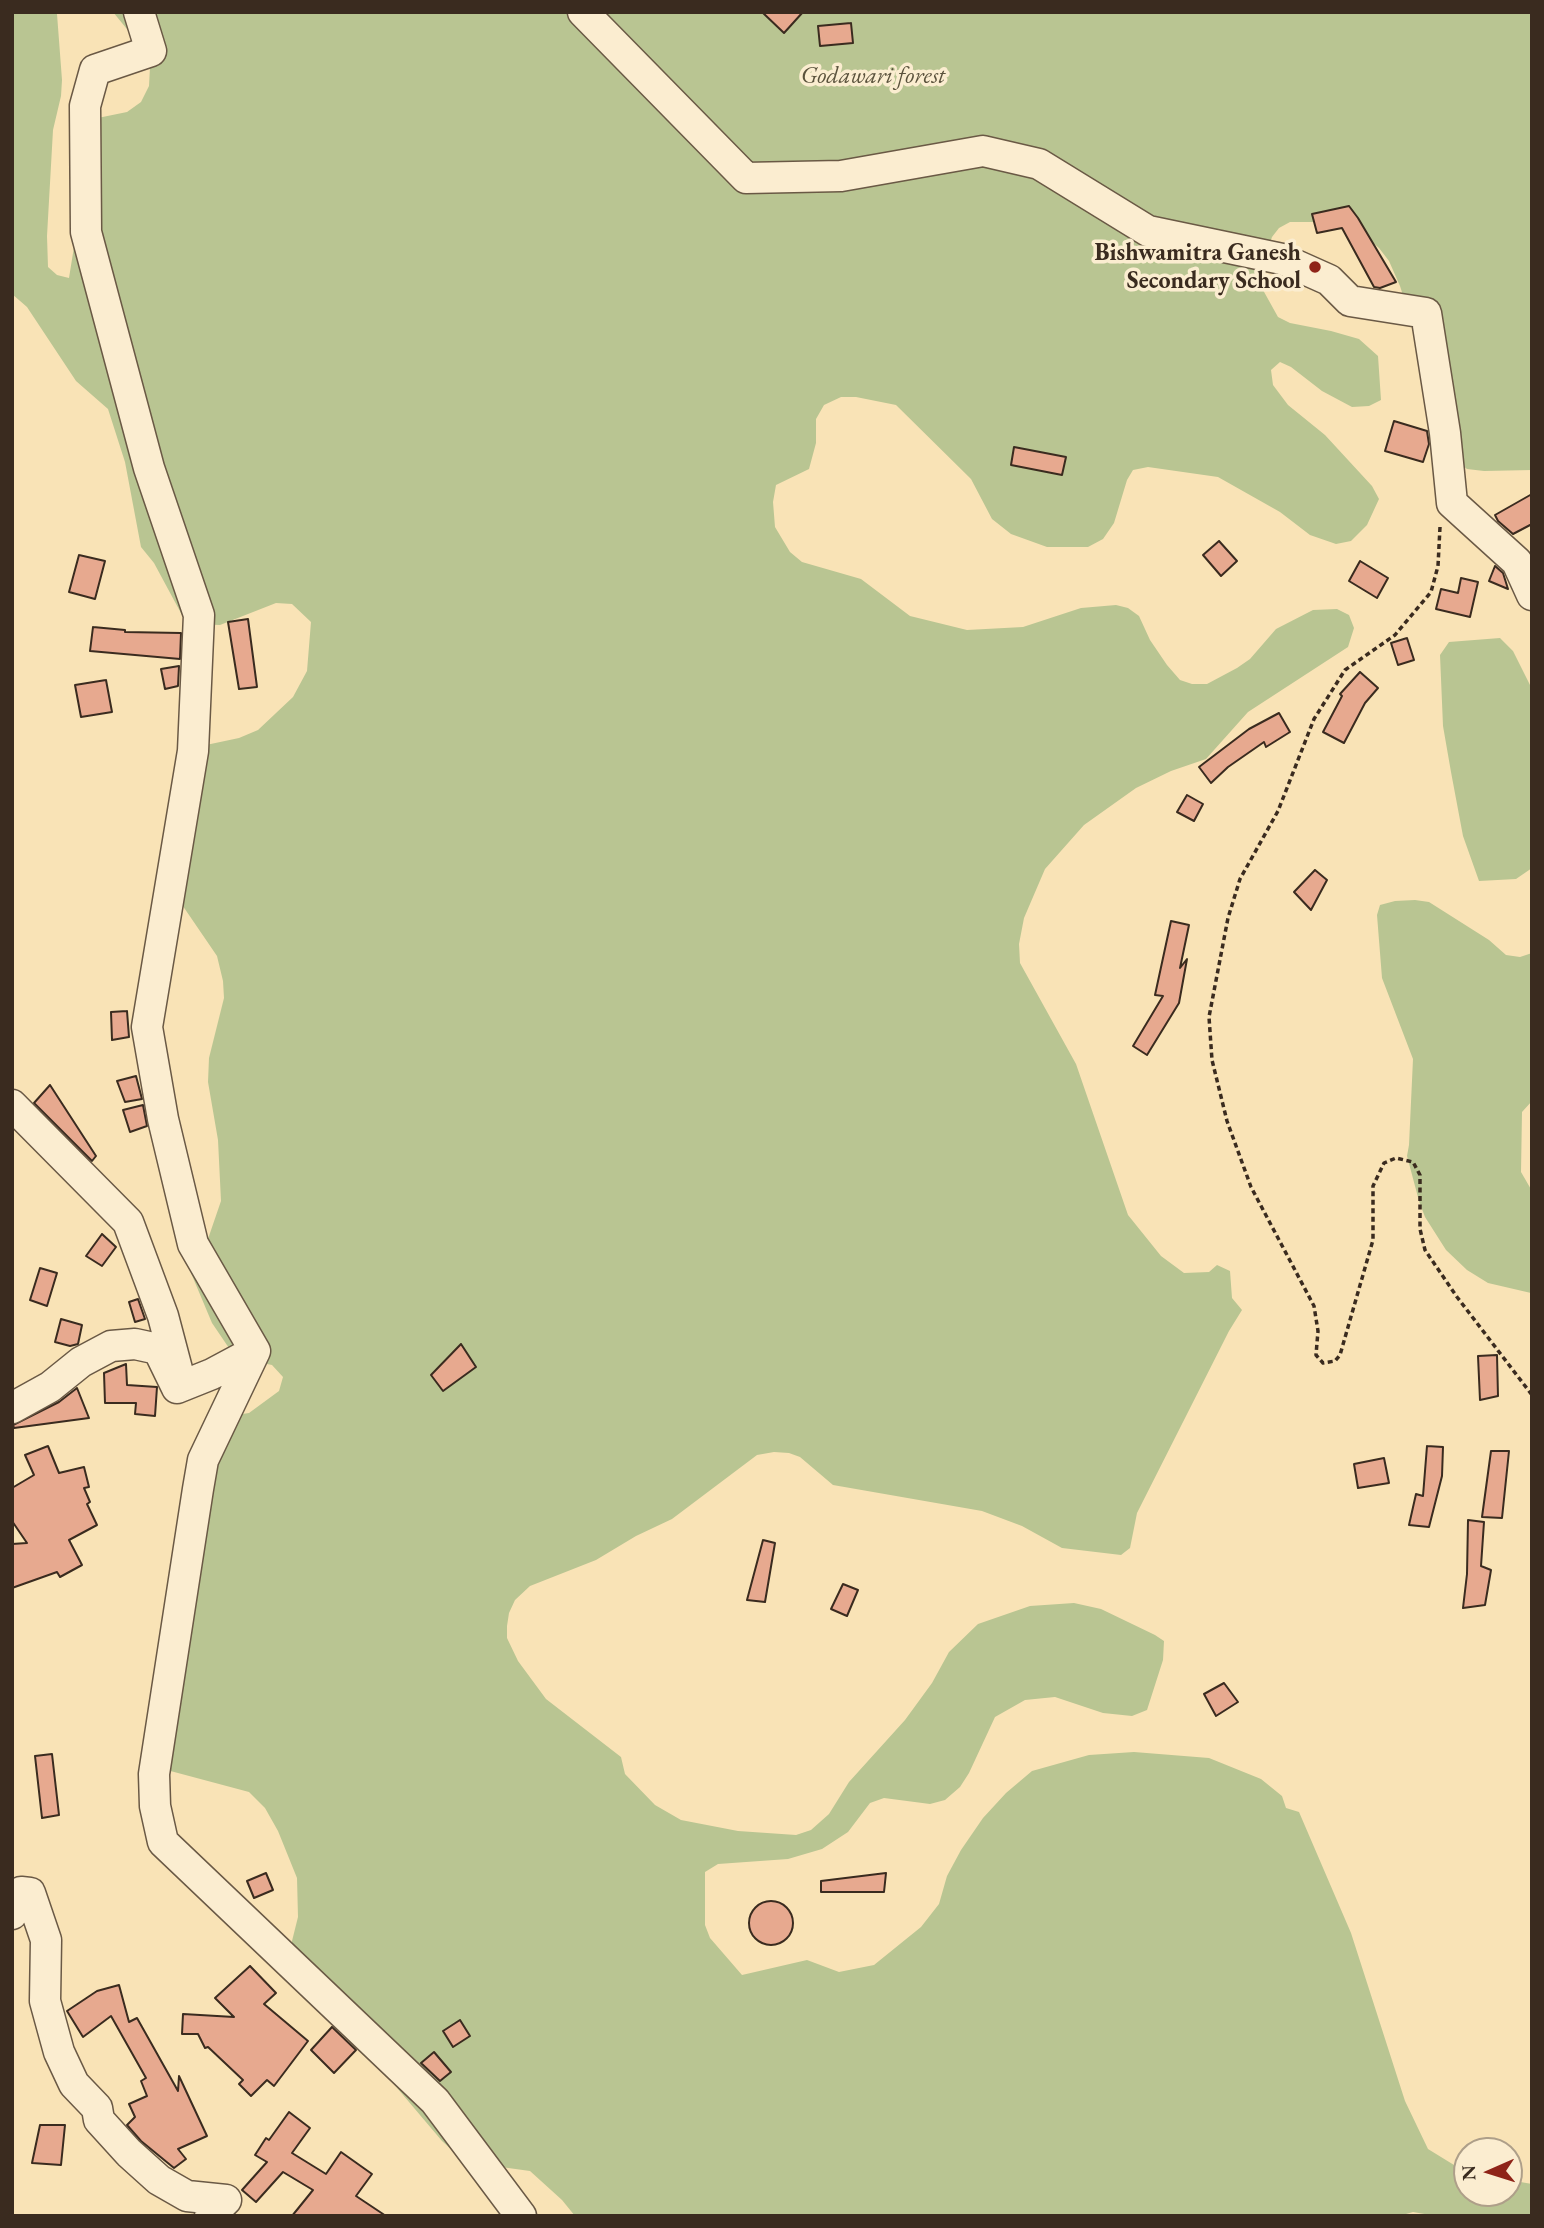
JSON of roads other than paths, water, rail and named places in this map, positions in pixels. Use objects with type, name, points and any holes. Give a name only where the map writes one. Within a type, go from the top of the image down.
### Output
[{"type":"street","points":[[124,12],[151,51]]},
{"type":"street","points":[[139,12],[151,51]]},
{"type":"street","points":[[583,12],[746,178],[841,176],[983,151],[1039,164],[1148,231],[1282,259],[1329,280],[1350,302],[1426,313],[1445,433],[1452,503],[1517,562],[1532,595]]},
{"type":"street","points":[[151,51],[95,70],[85,106],[86,232],[149,468],[200,615],[193,751],[147,1027],[163,1119],[193,1244],[256,1351]]},
{"type":"street","points":[[12,1105],[128,1222],[163,1315],[177,1370],[177,1388]]},
{"type":"street","points":[[12,1408],[34,1397],[81,1362],[111,1346],[135,1344],[158,1349],[177,1388]]},
{"type":"street","points":[[177,1388],[212,1374],[256,1351]]},
{"type":"street","points":[[256,1351],[203,1460],[154,1774],[155,1806],[163,1842],[435,2101],[521,2216]]},
{"type":"street","points":[[18,1894],[46,1940],[45,2001],[60,2052],[74,2084],[97,2108],[99,2120],[129,2153],[159,2180],[187,2196],[226,2200],[209,2216]]},
{"type":"place","name":"Bishwamitra Ganesh Secondary School","points":[[1315,267]]},
{"type":"park label","name":"Godawari forest","points":[[873,76]]}]
